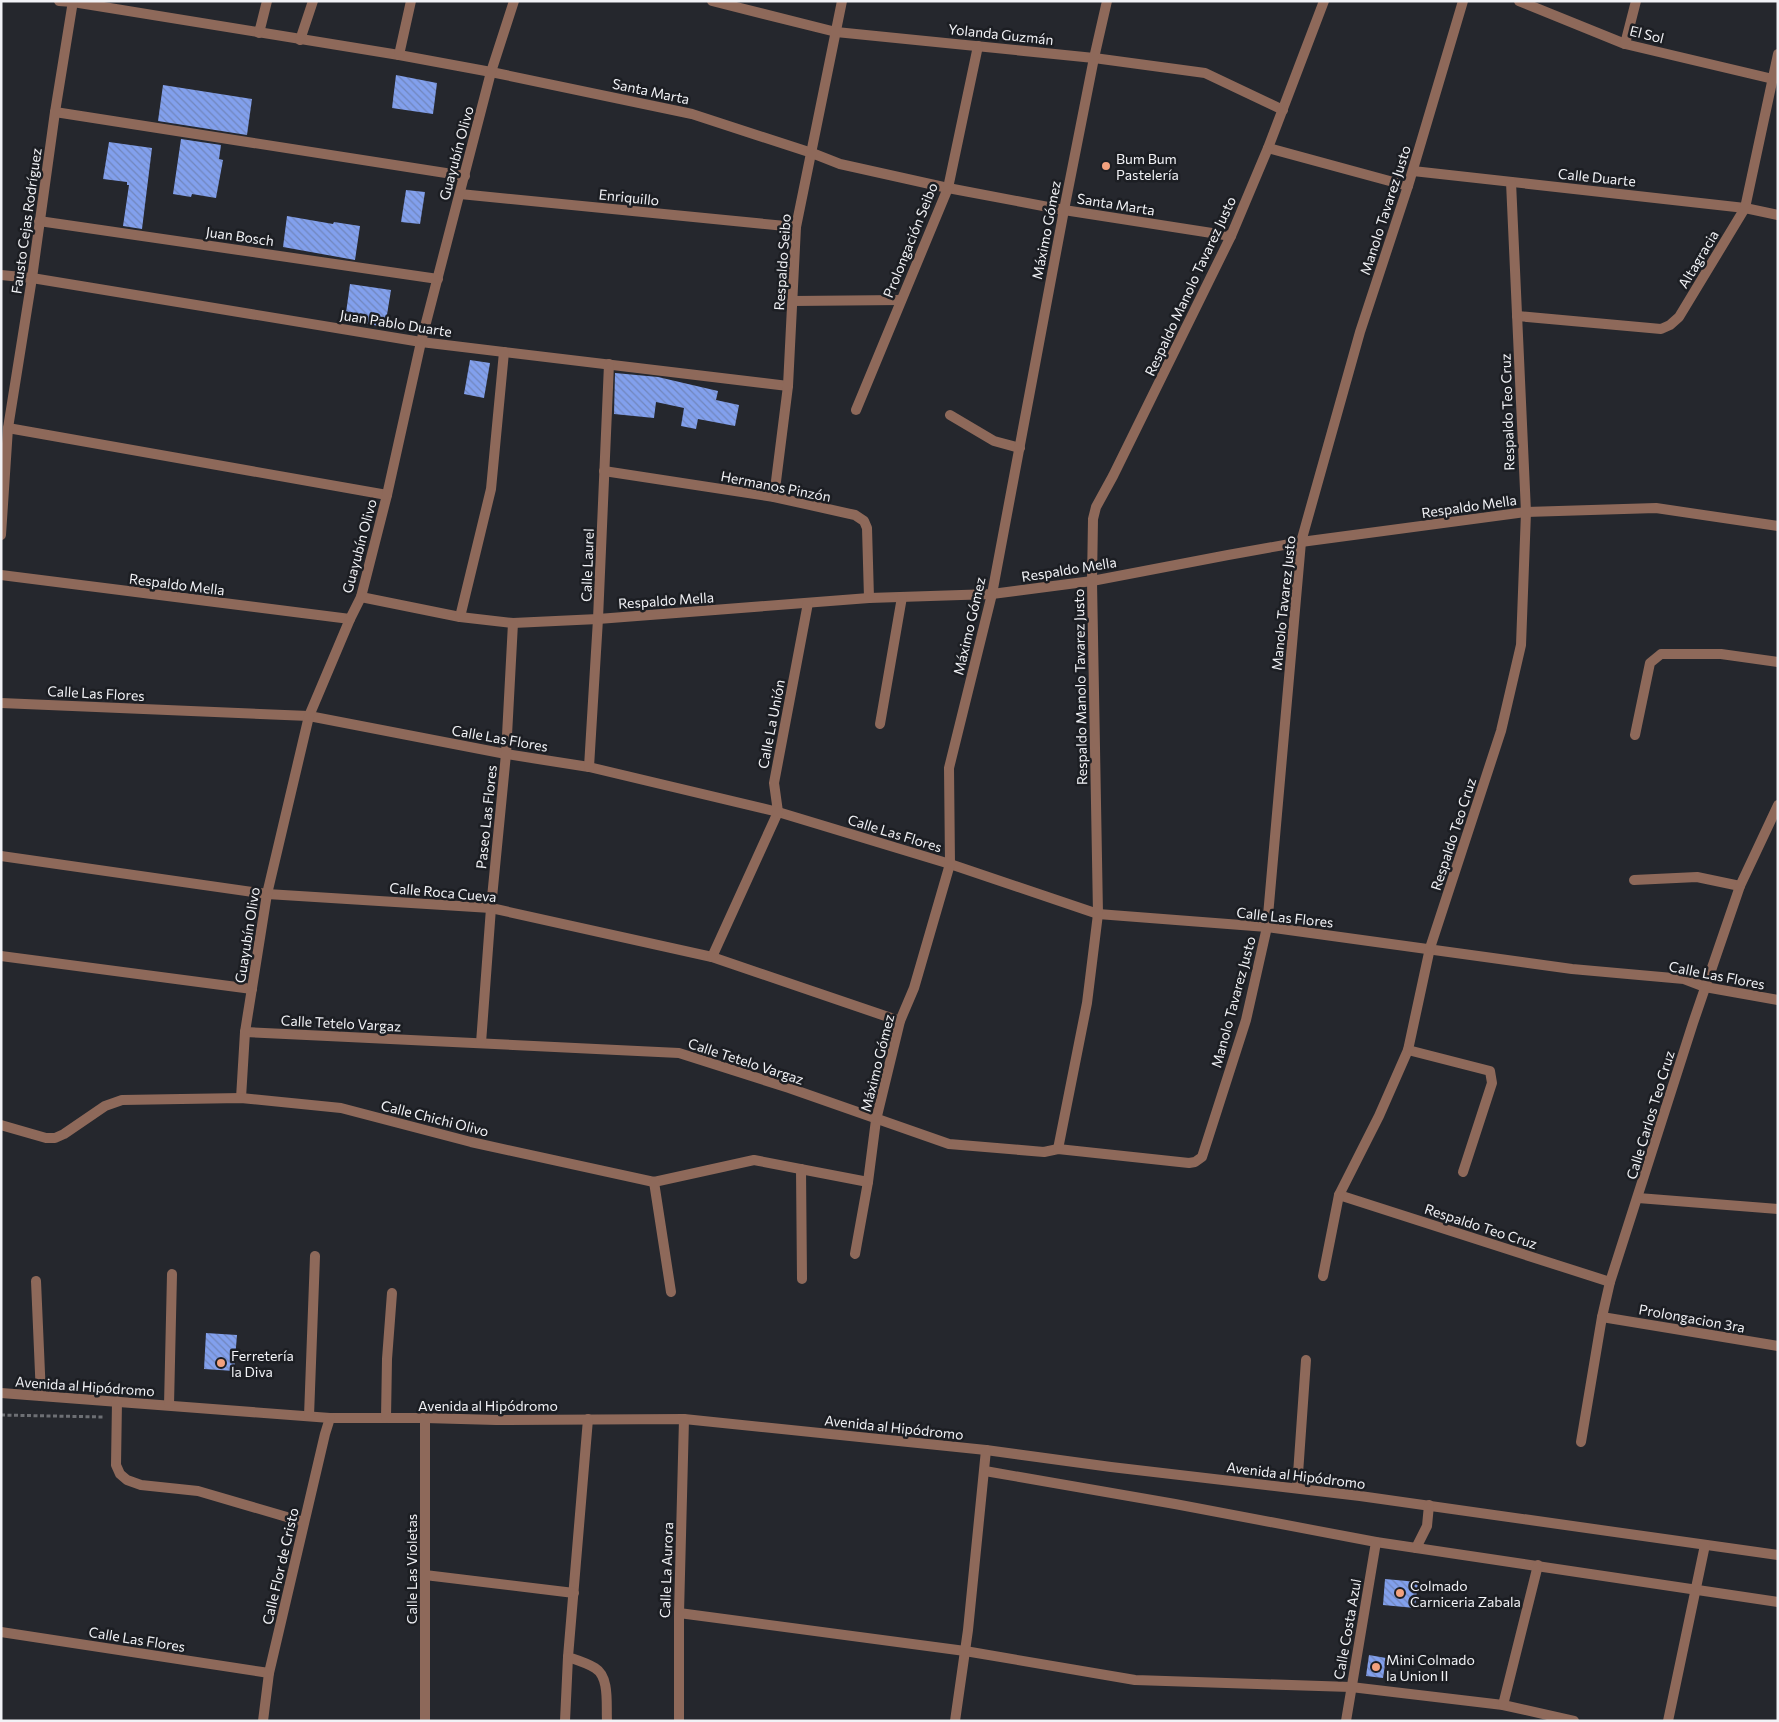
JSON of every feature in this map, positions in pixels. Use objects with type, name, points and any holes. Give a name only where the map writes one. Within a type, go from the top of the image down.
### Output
[{"type":"street","name":"Santa Marta","points":[[59,1],[399,55],[491,72],[692,114],[812,152],[840,164],[948,188],[1064,210],[1231,236]]},
{"type":"street","points":[[259,33],[267,1]]},
{"type":"street","points":[[300,40],[313,1]]},
{"type":"street","points":[[399,55],[411,1]]},
{"type":"street","name":"Guayubín Olivo","points":[[241,1098],[245,1032],[267,894],[309,716],[361,597],[387,495],[421,342],[491,72],[514,1]]},
{"type":"street","name":"Yolanda Guzmán","points":[[712,1],[836,32],[1094,58],[1205,73],[1283,110]]},
{"type":"street","name":"Respaldo Seibo","points":[[774,497],[788,386],[796,227],[842,1]]},
{"type":"street","name":"Máximo Gómez","points":[[855,1254],[868,1182],[876,1120],[900,1022],[914,988],[950,864],[948,768],[992,594],[1064,210],[1107,1]]},
{"type":"street","name":"Respaldo Manolo Tavarez Justo","points":[[1058,1149],[1087,1003],[1098,914],[1092,519],[1096,507],[1231,236],[1268,148],[1324,1]]},
{"type":"street","name":"Manolo Tavarez Justo","points":[[1199,1160],[1202,1157],[1246,1020],[1267,927],[1301,542],[1360,332],[1413,171],[1463,1]]},
{"type":"street","name":"El Sol","points":[[1519,1],[1625,44],[1773,79]]},
{"type":"street","points":[[1625,44],[1636,1]]},
{"type":"street","name":"Fausto Cejas Rodríguez","points":[[1,535],[8,428],[73,2]]},
{"type":"street","name":"Prolongación Seibo","points":[[856,410],[948,188],[978,46]]},
{"type":"street","name":"Altagracia","points":[[1517,316],[1661,329],[1670,326],[1679,317],[1745,208],[1778,54]]},
{"type":"street","points":[[55,112],[465,176]]},
{"type":"street","points":[[1268,148],[1408,186]]},
{"type":"street","name":"Calle Duarte","points":[[1413,171],[1745,208],[1778,215]]},
{"type":"street","name":"Respaldo Teo Cruz","points":[[1511,182],[1526,512],[1521,644],[1502,731],[1430,948],[1408,1050],[1379,1116],[1339,1195],[1610,1282]]},
{"type":"street","name":"Enriquillo","points":[[460,194],[796,227]]},
{"type":"street","name":"Juan Bosch","points":[[39,221],[438,279]]},
{"type":"street","name":"Juan Pablo Duarte","points":[[1,276],[32,278],[421,342],[788,386]]},
{"type":"street","points":[[793,301],[901,300]]},
{"type":"street","points":[[460,617],[491,490],[504,352]]},
{"type":"street","name":"Calle Laurel","points":[[589,768],[598,620],[609,364]]},
{"type":"street","points":[[950,415],[994,441],[1020,448]]},
{"type":"street","points":[[8,428],[387,495]]},
{"type":"street","name":"Hermanos Pinzón","points":[[604,471],[774,497],[855,515],[864,520],[867,528],[869,598]]},
{"type":"street","name":"Respaldo Mella","points":[[361,597],[460,617],[513,623],[598,620],[869,598],[992,594],[1092,582],[1301,542],[1526,512],[1656,508],[1778,526]]},
{"type":"street","name":"Respaldo Mella","points":[[1,575],[350,619]]},
{"type":"street","points":[[880,724],[902,598]]},
{"type":"street","name":"Calle La Unión","points":[[778,812],[774,783],[808,603]]},
{"type":"street","name":"Paseo Las Flores","points":[[481,1043],[491,908],[506,754],[513,623]]},
{"type":"street","points":[[1635,735],[1650,663],[1661,654],[1721,654],[1778,662]]},
{"type":"street","name":"Calle Las Flores","points":[[1,703],[309,716],[589,768],[778,812],[950,864],[1098,914],[1267,927],[1572,969],[1684,979],[1706,987],[1778,1000]]},
{"type":"street","name":"Calle Carlos Teo Cruz","points":[[1581,1442],[1602,1317],[1610,1282],[1740,886],[1778,806]]},
{"type":"street","points":[[712,957],[778,812]]},
{"type":"street","name":"Calle Roca Cueva","points":[[1,856],[267,894],[491,908],[712,957],[900,1022]]},
{"type":"street","points":[[1634,880],[1697,877],[1740,886]]},
{"type":"street","points":[[1,956],[252,989]]},
{"type":"street","name":"Calle Tetelo Vargaz","points":[[245,1032],[679,1053],[789,1088],[949,1144],[1044,1152],[1058,1149],[1190,1164],[1199,1160]]},
{"type":"street","points":[[1408,1050],[1490,1071],[1492,1083],[1462,1172]]},
{"type":"street","name":"Calle Chichi Olivo","points":[[1,1125],[46,1138],[55,1138],[105,1106],[122,1100],[241,1098],[341,1108],[471,1142],[654,1182],[754,1160],[868,1182]]},
{"type":"street","points":[[801,1169],[802,1279]]},
{"type":"street","points":[[654,1182],[671,1292]]},
{"type":"street","points":[[1323,1276],[1339,1195]]},
{"type":"street","points":[[1638,1198],[1778,1209]]},
{"type":"street","points":[[309,1416],[315,1256]]},
{"type":"street","points":[[169,1405],[172,1274]]},
{"type":"street","points":[[36,1281],[40,1396]]},
{"type":"street","points":[[386,1418],[388,1334],[392,1293]]},
{"type":"street","name":"Prolongacion 3ra","points":[[1602,1317],[1778,1346]]},
{"type":"street","points":[[1297,1488],[1306,1360]]},
{"type":"street","name":"Avenida al Hipódromo","points":[[1,1394],[330,1418],[496,1420],[684,1419],[986,1450],[1111,1467],[1297,1488],[1778,1555]]},
{"type":"street","points":[[116,1401],[116,1465],[120,1474],[126,1480],[141,1485],[198,1491],[304,1522]]},
{"type":"street","name":"Calle Flor de Cristo","points":[[263,1721],[269,1672],[330,1418]]},
{"type":"street","name":"Calle Las Violetas","points":[[424,1721],[425,1418]]},
{"type":"street","points":[[565,1721],[568,1656],[588,1419]]},
{"type":"street","name":"Calle La Aurora","points":[[679,1721],[679,1613],[684,1419]]},
{"type":"street","points":[[954,1721],[965,1651],[986,1450]]},
{"type":"street","points":[[985,1471],[1376,1542],[1697,1588],[1778,1602]]},
{"type":"street","points":[[1416,1548],[1427,1526],[1429,1506]]},
{"type":"street","name":"Calle Costa Azul","points":[[1346,1721],[1376,1542]]},
{"type":"street","points":[[1668,1721],[1705,1546]]},
{"type":"street","points":[[1503,1705],[1538,1565]]},
{"type":"street","points":[[425,1575],[574,1593]]},
{"type":"street","points":[[679,1613],[965,1651],[1134,1680],[1351,1687],[1503,1705],[1574,1721]]},
{"type":"street","name":"Calle Las Flores","points":[[1,1632],[269,1672]]},
{"type":"street","points":[[568,1656],[595,1668],[602,1674],[607,1721]]},
{"type":"path","points":[[1,1415],[116,1417]]},
{"type":"building","points":[[396,75],[437,83],[433,114],[392,108]]},
{"type":"building","points":[[163,85],[252,99],[247,135],[158,121]]},
{"type":"building","points":[[181,139],[221,145],[219,159],[223,160],[216,198],[192,194],[191,197],[173,194]]},
{"type":"building","points":[[109,142],[152,148],[142,229],[123,226],[129,185],[127,185],[127,182],[103,179]]},
{"type":"building","points":[[406,190],[425,192],[420,224],[401,222]]},
{"type":"building","points":[[287,216],[333,224],[334,222],[360,226],[355,260],[283,247]]},
{"type":"building","points":[[350,284],[391,290],[385,327],[345,320]]},
{"type":"building","points":[[470,360],[490,363],[484,398],[464,394]]},
{"type":"building","points":[[615,373],[658,377],[718,391],[716,400],[739,405],[735,426],[698,419],[696,429],[681,426],[684,408],[656,402],[654,418],[614,414]]},
{"type":"building","points":[[206,1333],[237,1335],[234,1371],[204,1369]]},
{"type":"building","name":"Colmado Carniceria Zabala","points":[[1385,1579],[1418,1582],[1415,1608],[1383,1605]]},
{"type":"building","name":"Mini Colmado la Union II","points":[[1369,1655],[1386,1658],[1383,1678],[1366,1676]]},
{"type":"place","name":"Bum Bum Pastelería","points":[[1106,166]]},
{"type":"place","name":"Ferretería la Diva","points":[[221,1363]]},
{"type":"place","name":"Colmado Carniceria Zabala","points":[[1400,1593]]},
{"type":"place","name":"Mini Colmado la Union II","points":[[1376,1667]]}]
